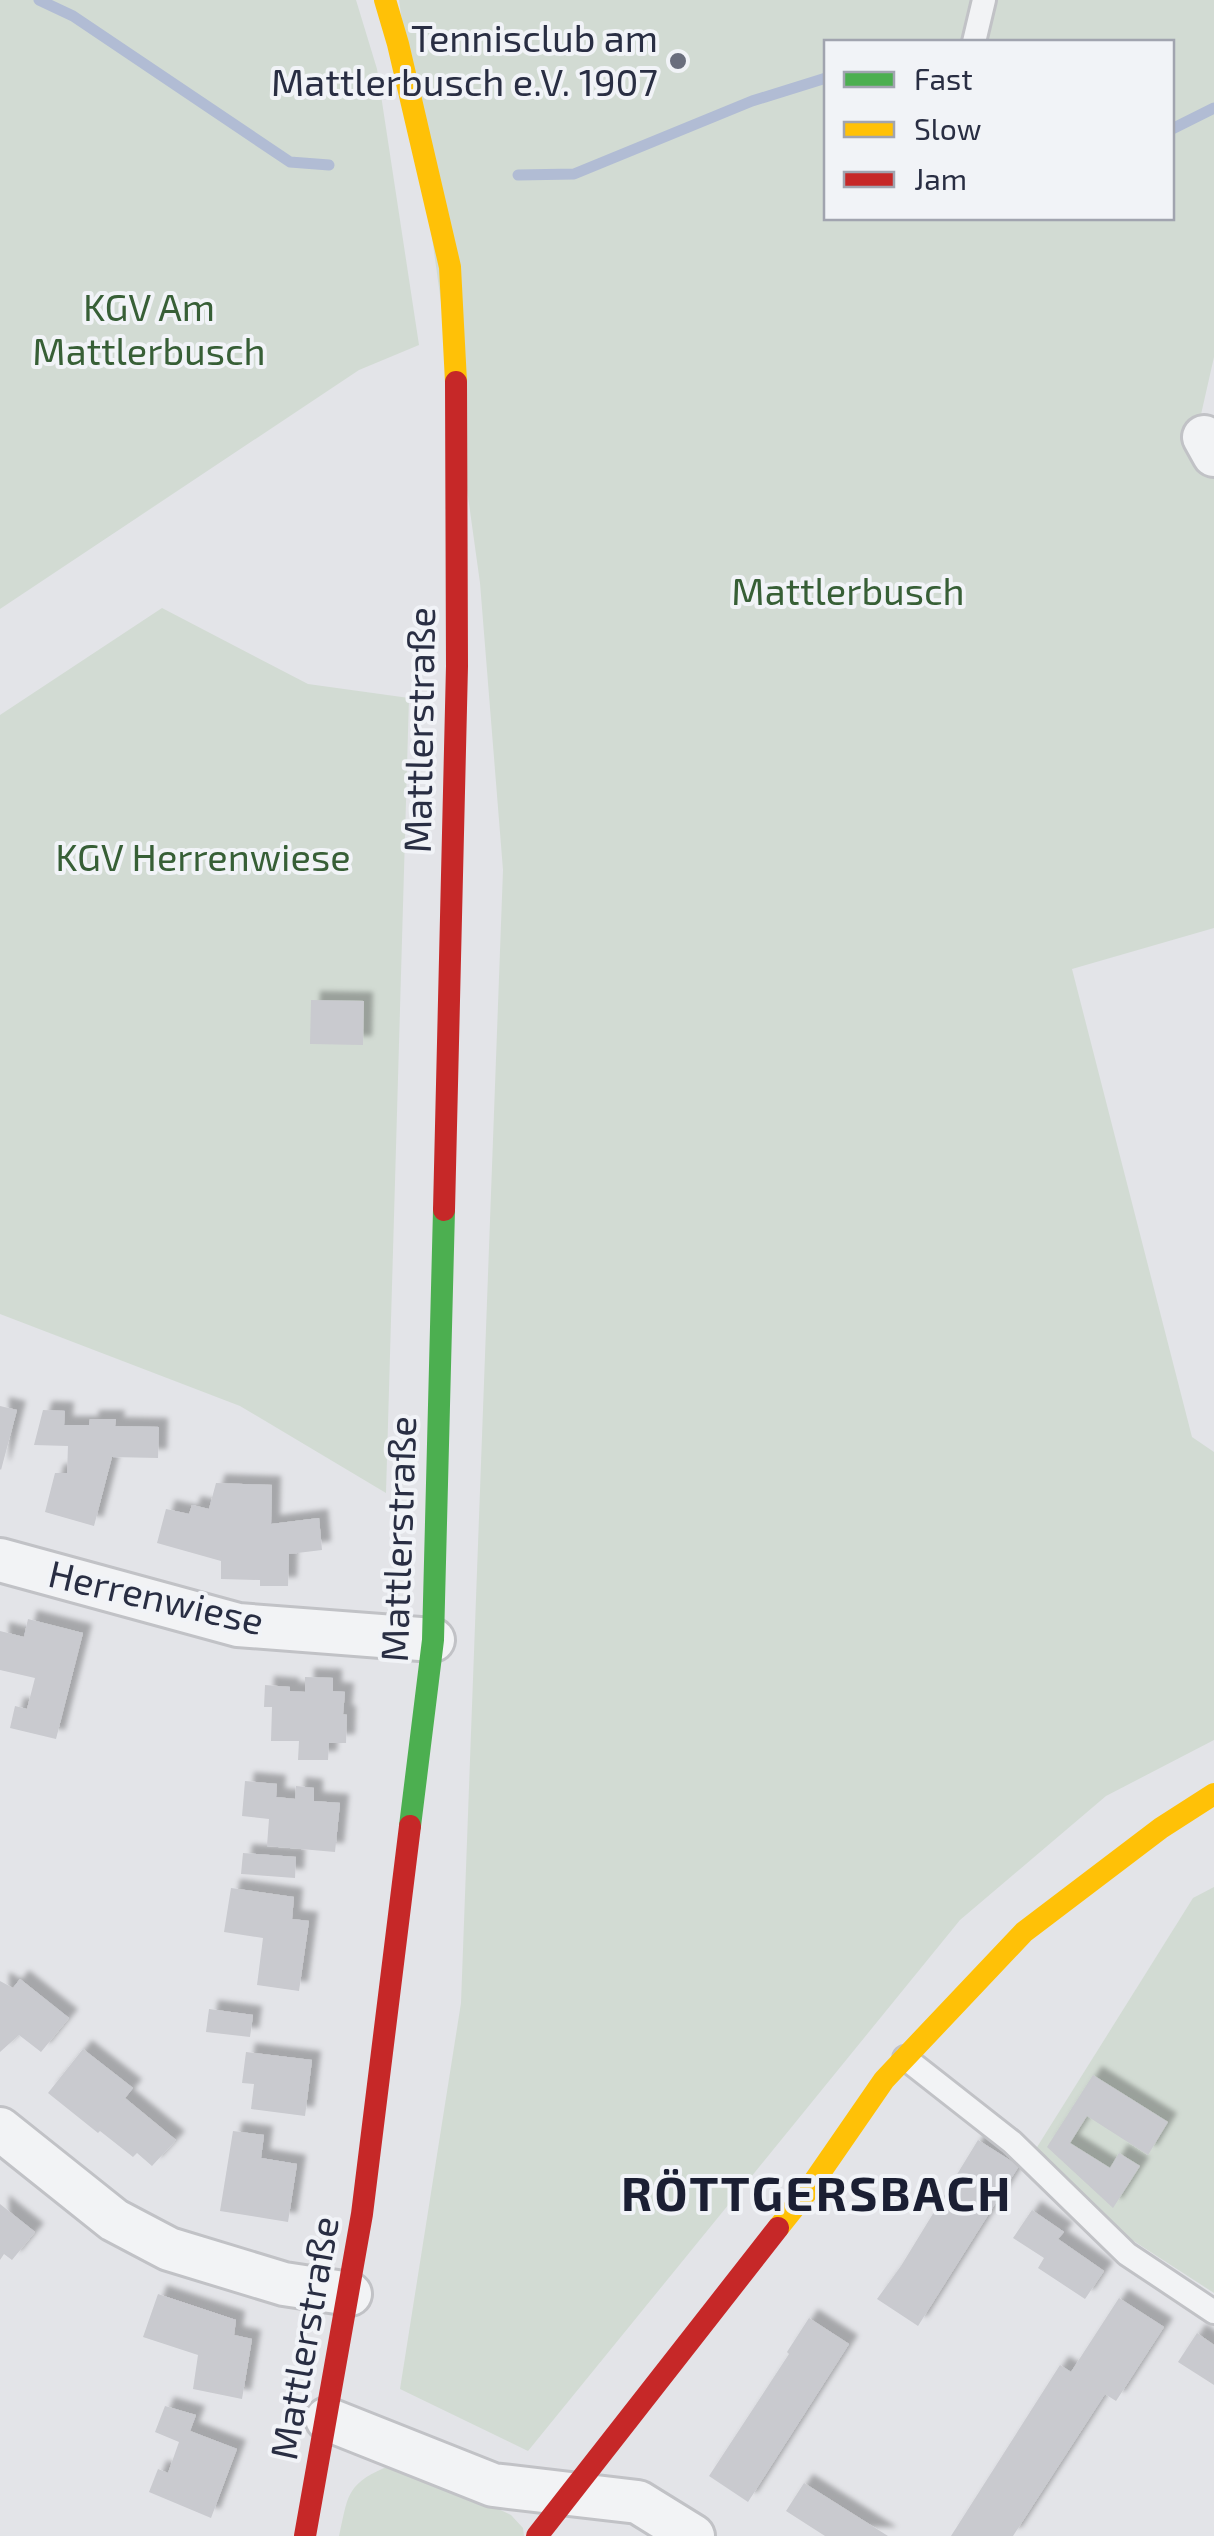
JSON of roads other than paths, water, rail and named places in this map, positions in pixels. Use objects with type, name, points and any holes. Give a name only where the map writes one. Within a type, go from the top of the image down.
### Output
[{"type":"street","name":"Mattlerstraße","points":[[305,2536],[362,2214],[433,1640],[457,666],[456,358],[450,267],[386,0]]},
{"type":"street","name":"Herrenwiese","points":[[0,1560],[238,1625],[433,1640]]},
{"type":"street","points":[[537,2536],[806,2193],[884,2080],[904,2058],[1024,1932],[1161,1828],[1214,1794]]},
{"type":"street","points":[[0,2129],[114,2220],[169,2249],[284,2284],[350,2294]]},
{"type":"street","points":[[327,2419],[493,2485],[638,2502],[694,2536]]},
{"type":"lane","points":[[974,40],[984,0]]},
{"type":"lane","points":[[904,2058],[1012,2142],[1128,2254],[1214,2312]]},
{"type":"waterway","name":"RÖTTGERSBACH","points":[[39,0],[73,16],[290,162],[329,165]]},
{"type":"waterway","name":"RÖTTGERSBACH","points":[[518,175],[574,174],[752,101],[824,79]]},
{"type":"waterway","name":"RÖTTGERSBACH","points":[[1174,128],[1214,108]]},
{"type":"place","name":"Tennisclub am Mattlerbusch e.V. 1907","points":[[678,61]]},
{"type":"district","name":"RÖTTGERSBACH","points":[[817,2194]]},
{"type":"park label","name":"KGV Am Mattlerbusch","points":[[149,330]]},
{"type":"park label","name":"Mattlerbusch","points":[[848,592]]},
{"type":"park label","name":"KGV Herrenwiese","points":[[203,858]]}]
